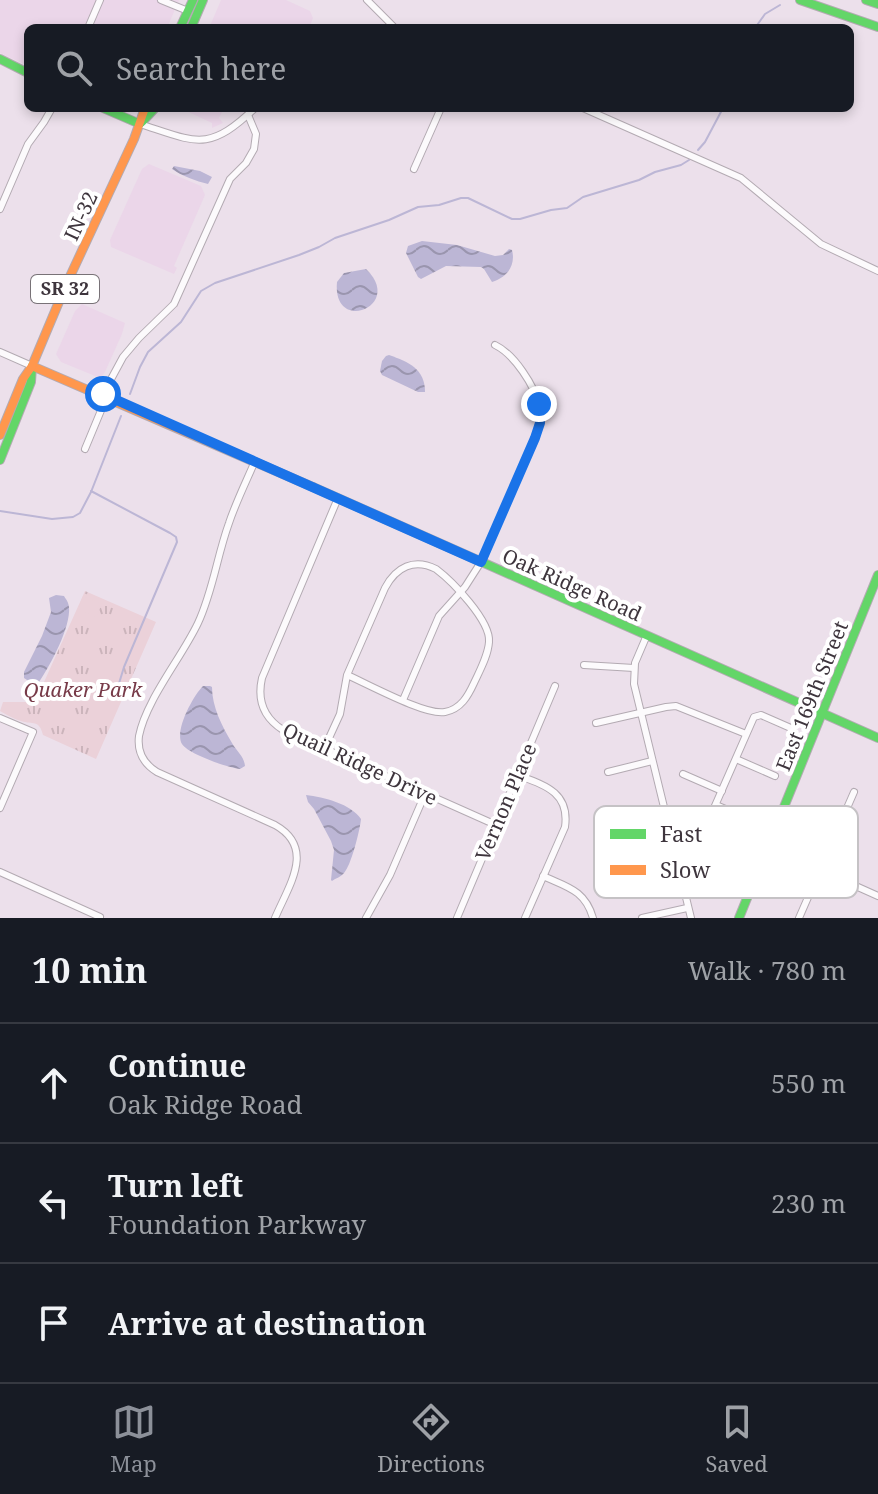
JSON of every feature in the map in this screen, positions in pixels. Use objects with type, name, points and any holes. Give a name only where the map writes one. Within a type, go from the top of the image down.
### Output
[{"type":"main road","points":[[182,24],[193,0]]},
{"type":"main road","points":[[193,24],[203,0]]},
{"type":"main road","points":[[800,0],[878,27]]},
{"type":"main road","points":[[866,0],[878,4]]},
{"type":"main road","points":[[0,62],[24,71]]},
{"type":"main road","points":[[112,112],[140,124]]},
{"type":"main road","name":"SR 32","points":[[140,124],[144,112]]},
{"type":"main road","name":"SR 32","points":[[140,124],[151,112]]},
{"type":"main road","name":"IN-32","points":[[0,435],[140,124]]},
{"type":"main road","name":"IN-32","points":[[0,460],[31,382],[32,366]]},
{"type":"main road","name":"Oak Ridge Road","points":[[32,366],[105,395],[878,738]]},
{"type":"main road","name":"East 169th Street","points":[[785,806],[878,575]]},
{"type":"main road","name":"East 169th Street","points":[[739,918],[747,898]]},
{"type":"street","points":[[90,24],[100,0]]},
{"type":"street","points":[[161,0],[188,11]]},
{"type":"street","points":[[367,0],[391,24]]},
{"type":"street","points":[[0,209],[28,144],[50,112]]},
{"type":"street","points":[[140,124],[175,137],[197,140],[221,135],[251,112]]},
{"type":"street","points":[[414,169],[439,112]]},
{"type":"street","points":[[592,112],[741,178],[812,237],[830,249],[878,271]]},
{"type":"street","points":[[85,449],[123,357],[174,304],[230,179],[246,163],[254,149],[255,128],[248,115]]},
{"type":"street","points":[[403,700],[436,620],[460,593],[481,562],[540,423],[539,404],[532,390],[515,361],[495,345]]},
{"type":"street","points":[[0,352],[32,366]]},
{"type":"street","points":[[255,461],[229,521],[199,621],[154,699],[141,730],[139,746],[145,762],[157,772],[275,825],[288,834],[297,848],[297,866],[275,918]]},
{"type":"street","name":"Quail Ridge Drive","points":[[338,498],[262,678],[263,706],[272,722],[283,730],[496,825]]},
{"type":"street","points":[[324,749],[340,714],[347,675],[385,588],[398,570],[410,565],[426,565],[440,573],[483,620],[489,635],[487,652],[471,690],[459,706],[442,713],[425,710],[347,675]]},
{"type":"street","points":[[647,635],[634,668],[634,684],[663,806]]},
{"type":"street","points":[[584,665],[634,668]]},
{"type":"street","name":"Vernon Place","points":[[457,918],[555,686]]},
{"type":"street","points":[[596,723],[666,707],[681,707],[746,734]]},
{"type":"street","points":[[716,805],[753,719],[759,715],[793,729]]},
{"type":"street","points":[[0,718],[33,732],[0,808]]},
{"type":"street","points":[[736,759],[775,776]]},
{"type":"street","points":[[608,772],[652,761]]},
{"type":"street","points":[[683,774],[722,791]]},
{"type":"street","points":[[517,775],[553,791],[566,809],[565,827],[525,918]]},
{"type":"street","points":[[848,806],[854,792]]},
{"type":"street","points":[[366,918],[390,875],[425,794]]},
{"type":"street","points":[[0,872],[100,917]]},
{"type":"street","points":[[543,876],[581,895],[589,905],[593,918]]},
{"type":"street","points":[[858,887],[878,896]]},
{"type":"street","points":[[685,898],[691,918]]},
{"type":"street","points":[[799,918],[808,898]]},
{"type":"street","points":[[642,918],[687,908]]},
{"type":"shaded area","points":[[0,0],[179,0],[169,24],[24,24],[24,64],[0,53]]},
{"type":"shaded area","points":[[221,0],[286,0],[310,11],[313,18],[311,24],[211,24]]},
{"type":"shaded area","points":[[189,112],[222,112],[219,118],[223,123],[212,128],[212,123]]},
{"type":"shaded area","points":[[149,164],[201,186],[205,195],[174,266],[177,268],[174,274],[111,247],[110,240],[142,169]]},
{"type":"shaded area","points":[[82,304],[125,323],[100,378],[61,362],[56,354],[75,311]]},
{"type":"green space","name":"Quaker Park","points":[[85,591],[156,622],[96,759],[43,735],[37,725],[0,711],[3,702],[35,702]]},
{"type":"green space","points":[[83,596],[102,604],[96,617],[78,609]]},
{"type":"water","points":[[174,166],[200,171],[212,177],[208,184],[203,183],[176,172],[172,169]]},
{"type":"water","points":[[422,241],[457,245],[495,256],[503,255],[509,249],[512,250],[513,261],[506,274],[492,282],[481,267],[446,266],[421,279],[406,253],[408,246]]},
{"type":"water","points":[[366,269],[376,282],[377,294],[373,303],[354,311],[345,308],[338,298],[337,282],[344,273]]},
{"type":"water","points":[[389,355],[403,360],[419,372],[425,392],[418,392],[382,375],[382,361]]},
{"type":"water","points":[[64,596],[68,603],[67,625],[44,675],[39,682],[30,682],[24,678],[24,672],[51,612],[49,598]]},
{"type":"water","points":[[203,686],[212,687],[218,716],[242,757],[245,766],[240,769],[200,756],[182,744],[182,723]]},
{"type":"water","points":[[306,795],[344,805],[361,819],[347,869],[332,881],[334,850]]},
{"type":"waterway","points":[[758,24],[765,14],[780,5]]},
{"type":"waterway","points":[[698,150],[721,112]]},
{"type":"waterway","points":[[130,394],[148,352],[181,322],[201,291],[215,283],[299,255],[418,207],[468,198],[512,219],[520,219],[567,208],[583,197],[639,180],[689,160]]},
{"type":"waterway","points":[[0,511],[52,519],[73,517],[80,513],[121,416]]},
{"type":"waterway","points":[[91,491],[170,533],[177,542],[117,690]]},
{"type":"traffic: fast","points":[[182,24],[193,0]]},
{"type":"traffic: fast","points":[[193,24],[203,0]]},
{"type":"traffic: fast","points":[[800,0],[878,27]]},
{"type":"traffic: fast","points":[[866,0],[878,4]]},
{"type":"traffic: fast","points":[[0,59],[24,71]]},
{"type":"traffic: fast","points":[[112,112],[140,124]]},
{"type":"traffic: fast","points":[[142,122],[151,112]]},
{"type":"traffic: fast","points":[[0,460],[31,382],[32,366]]},
{"type":"traffic: fast","points":[[313,487],[878,738]]},
{"type":"traffic: fast","points":[[784,806],[878,575]]},
{"type":"traffic: fast","points":[[739,918],[747,898]]},
{"type":"traffic: slow","points":[[0,435],[144,112]]},
{"type":"traffic: slow","points":[[32,366],[313,487]]},
{"type":"route","points":[[103,394],[481,562],[535,438],[540,423],[539,404]]}]
